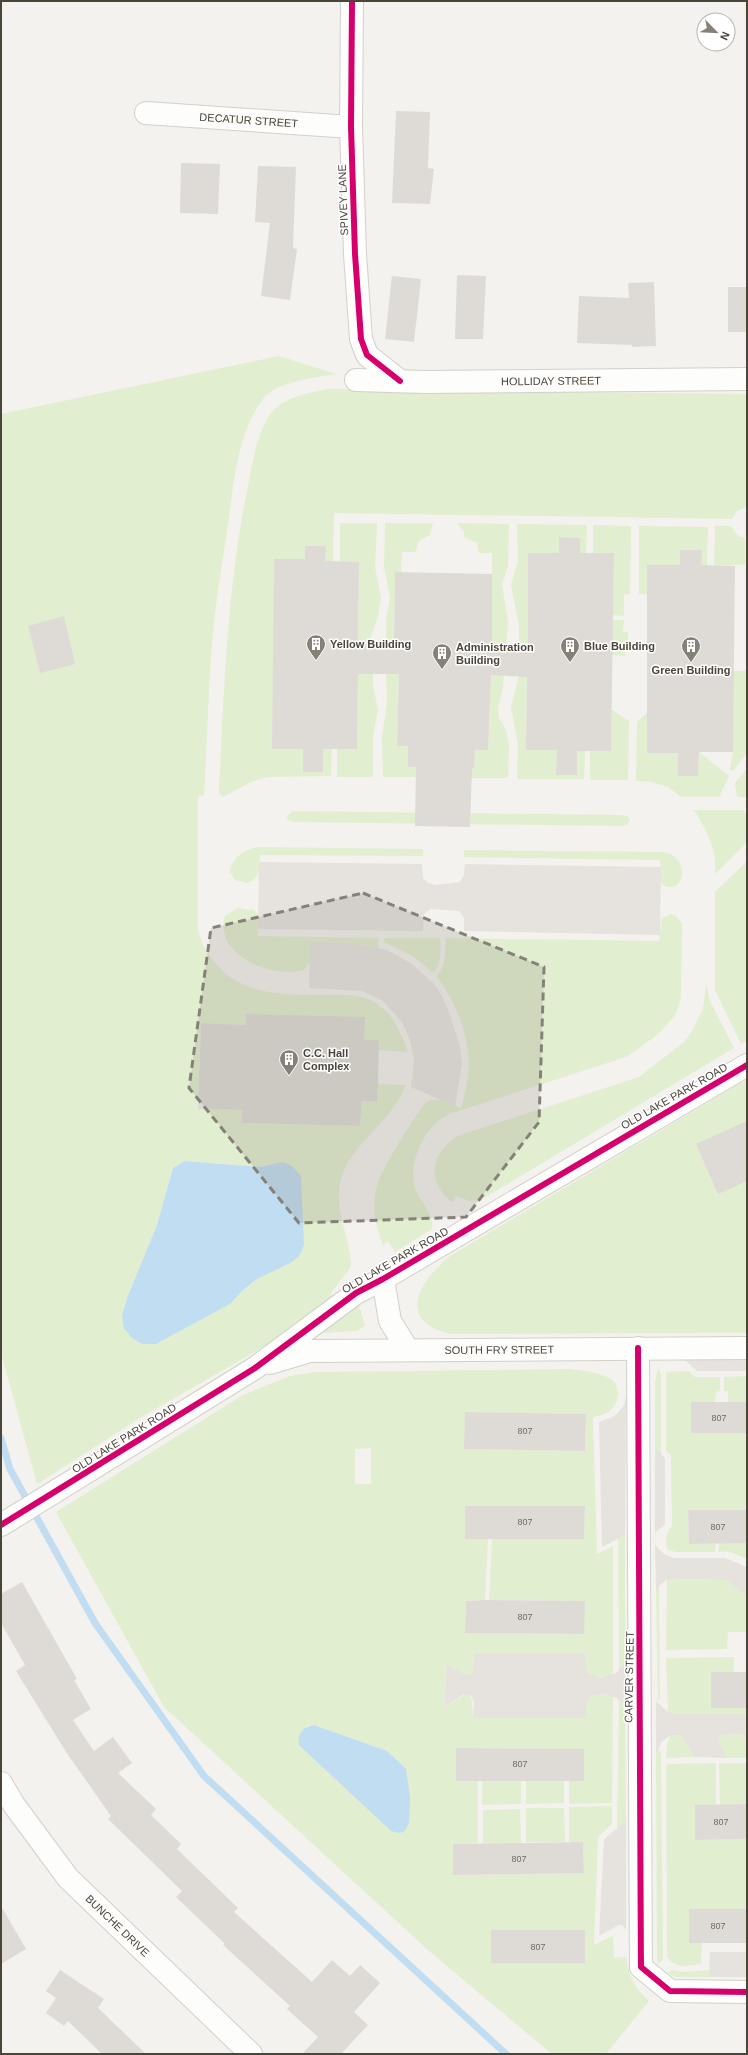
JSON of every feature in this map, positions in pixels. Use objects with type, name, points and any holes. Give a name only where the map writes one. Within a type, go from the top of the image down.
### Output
[{"type":"street","name":"SPIVEY LANE","points":[[352,1],[352,127],[355,254],[361,339],[367,354],[400,381]]},
{"type":"street","name":"DECATUR STREET","points":[[146,113],[352,127]]},
{"type":"street","name":"HOLLIDAY STREET","points":[[356,380],[747,379]]},
{"type":"street","name":"OLD LAKE PARK ROAD","points":[[9,1520],[255,1368],[356,1293],[383,1279],[747,1065]]},
{"type":"street","points":[[383,1279],[390,1321],[408,1350]]},
{"type":"street","name":"CARVER STREET","points":[[638,1348],[640,1569],[638,1725],[641,1967],[670,1991],[747,1992]]},
{"type":"street","name":"SOUTH FRY STREET","points":[[255,1368],[310,1350],[747,1348]]},
{"type":"street","name":"BUNCHE DRIVE","points":[[1,1783],[14,1805],[68,1878],[251,2054]]},
{"type":"highlighted area","points":[[363,893],[544,967],[539,1122],[466,1217],[299,1223],[189,1088],[211,928]]},
{"type":"green space","points":[[279,356],[336,374],[296,381],[277,388],[269,393],[254,412],[247,427],[238,459],[226,535],[213,637],[209,682],[204,795],[198,796],[198,930],[205,948],[216,964],[225,973],[250,987],[278,993],[355,996],[372,1001],[379,1005],[395,1023],[408,1052],[379,1050],[379,1040],[364,1040],[246,1014],[246,1025],[201,1023],[198,1109],[242,1110],[242,1123],[360,1126],[362,1101],[377,1102],[378,1084],[406,1085],[390,1112],[358,1148],[342,1175],[339,1199],[341,1217],[350,1254],[351,1263],[349,1270],[330,1294],[336,1298],[298,1327],[140,1418],[37,1484],[1,1353],[1,414]],"holes":[[[185,1161],[260,1167],[282,1162],[301,1212],[302,1235],[273,1270],[257,1279],[243,1290],[230,1304],[156,1344],[122,1316],[127,1298],[157,1225],[173,1168]]]},
{"type":"green space","points":[[329,389],[747,394],[747,507],[737,511],[732,519],[334,513],[333,562],[325,562],[325,546],[306,546],[305,559],[303,771],[323,749],[332,749],[331,776],[267,777],[251,782],[223,797],[219,793],[219,789],[227,639],[240,528],[255,450],[266,421],[276,407],[298,396]]},
{"type":"green space","points":[[340,523],[377,523],[375,567],[381,597],[378,617],[371,636],[370,652],[358,652],[359,562],[340,562]]},
{"type":"green space","points":[[385,523],[433,523],[430,535],[419,541],[415,552],[402,552],[401,572],[395,572],[394,653],[386,653],[386,620],[390,598],[384,566]]},
{"type":"green space","points":[[457,523],[509,524],[508,566],[502,584],[508,621],[506,654],[492,654],[492,553],[479,553],[477,543],[464,537],[464,532]]},
{"type":"green space","points":[[517,524],[587,525],[586,553],[580,553],[580,538],[560,537],[559,553],[528,553],[528,654],[519,653],[519,627],[511,584],[518,561]]},
{"type":"green space","points":[[593,525],[631,526],[630,594],[624,594],[624,616],[613,615],[614,553],[593,553]]},
{"type":"green space","points":[[639,526],[708,527],[707,566],[701,565],[701,550],[681,550],[680,565],[648,565],[648,594],[639,594]]},
{"type":"green space","points":[[715,526],[731,526],[738,536],[745,538],[745,565],[714,565]]},
{"type":"green space","points":[[613,620],[624,620],[623,632],[628,632],[628,651],[625,652],[625,656],[612,655]]},
{"type":"green space","points":[[358,669],[373,670],[373,685],[378,710],[373,736],[373,777],[337,777],[337,749],[357,749]]},
{"type":"green space","points":[[386,669],[399,673],[397,746],[408,746],[408,767],[433,767],[433,777],[383,777],[382,736],[387,704]]},
{"type":"green space","points":[[491,671],[504,671],[503,687],[498,709],[499,718],[506,730],[509,746],[508,778],[452,778],[453,767],[474,768],[475,750],[488,750]]},
{"type":"green space","points":[[527,671],[526,750],[557,750],[557,775],[577,775],[577,751],[585,751],[584,779],[517,779],[518,745],[511,707],[519,676]]},
{"type":"green space","points":[[733,671],[747,671],[747,753],[733,771],[730,769],[733,752]]},
{"type":"green space","points":[[611,709],[629,721],[628,780],[590,780],[590,751],[611,751]]},
{"type":"green space","points":[[647,713],[678,753],[678,776],[698,776],[699,752],[729,776],[719,797],[681,797],[668,787],[651,782],[636,781],[637,722]]},
{"type":"green space","points":[[747,768],[747,797],[737,797],[735,783]]},
{"type":"green space","points":[[694,810],[743,810],[747,814],[747,842],[715,874],[715,857],[713,849],[707,833]]},
{"type":"green space","points":[[293,811],[621,815],[627,816],[630,820],[627,825],[621,826],[293,822],[288,820],[287,816]]},
{"type":"green space","points":[[257,847],[423,849],[423,856],[260,855],[258,872],[252,881],[247,883],[235,880],[230,872],[233,862],[239,855]]},
{"type":"green space","points":[[464,850],[664,852],[672,854],[677,859],[681,865],[682,878],[675,886],[668,887],[663,885],[660,880],[660,860],[464,857]]},
{"type":"green space","points":[[747,861],[747,1041],[741,1044],[715,990],[715,892]]},
{"type":"green space","points":[[238,908],[254,910],[259,917],[258,936],[379,938],[378,948],[353,943],[311,942],[310,962],[304,970],[291,972],[277,971],[262,967],[248,961],[237,953],[228,943],[224,930],[225,916]]},
{"type":"green space","points":[[671,914],[676,916],[682,924],[681,997],[674,1017],[657,1035],[628,1056],[449,1114],[441,1119],[426,1134],[417,1154],[413,1174],[416,1190],[431,1216],[432,1229],[395,1252],[388,1241],[383,1245],[375,1216],[374,1203],[379,1180],[384,1169],[408,1127],[426,1102],[435,1099],[461,1108],[466,1087],[469,1062],[468,1049],[462,1023],[451,999],[437,977],[444,963],[446,938],[659,941],[662,918]]},
{"type":"green space","points":[[384,938],[440,938],[440,956],[436,969],[433,973],[413,956],[384,942]]},
{"type":"green space","points":[[706,984],[710,1001],[734,1048],[481,1200],[469,1201],[457,1196],[452,1203],[444,1194],[438,1186],[435,1177],[435,1168],[441,1151],[448,1143],[457,1136],[639,1077],[684,1042],[691,1033],[703,1009]]},
{"type":"green space","points":[[747,1079],[747,1333],[451,1334],[434,1328],[423,1320],[418,1310],[418,1300],[422,1288],[429,1277],[450,1256]]},
{"type":"green space","points":[[358,1302],[365,1326],[357,1331],[325,1333],[320,1331]]},
{"type":"green space","points":[[570,1369],[603,1375],[615,1383],[618,1397],[614,1406],[605,1414],[593,1417],[597,1554],[613,1546],[613,1675],[606,1677],[594,1677],[588,1673],[585,1668],[585,1653],[474,1653],[471,1675],[464,1674],[447,1665],[444,1707],[467,1694],[471,1699],[473,1718],[585,1718],[586,1701],[589,1698],[599,1694],[613,1696],[612,1803],[569,1804],[569,1781],[584,1781],[584,1749],[456,1748],[456,1781],[478,1781],[478,1843],[453,1844],[454,1875],[584,1873],[583,1842],[569,1842],[569,1807],[612,1806],[612,1824],[598,1837],[594,1945],[613,1936],[614,1958],[626,1957],[633,1981],[649,2001],[606,2054],[552,2054],[429,1951],[164,1707],[56,1512],[243,1395],[290,1376],[315,1372]],"holes":[[[465,1412],[586,1414],[585,1451],[465,1449]],[[371,1448],[371,1484],[355,1484],[355,1449]],[[466,1506],[585,1506],[584,1539],[492,1539],[489,1600],[584,1601],[584,1634],[465,1633],[466,1601],[485,1600],[488,1539],[465,1539]],[[314,1725],[387,1751],[409,1823],[405,1831],[400,1833],[306,1726]],[[491,1930],[584,1963],[491,1963]]]},
{"type":"green space","points":[[658,1369],[661,1373],[661,1455],[655,1448],[655,1383]]},
{"type":"green space","points":[[689,1371],[695,1377],[720,1377],[720,1391],[716,1392],[715,1402],[691,1402],[691,1432],[747,1433],[747,1510],[688,1510],[689,1544],[716,1543],[715,1552],[675,1552],[667,1549],[666,1546],[667,1534],[672,1526],[671,1455],[666,1451],[666,1372]]},
{"type":"green space","points":[[747,1376],[747,1402],[728,1402],[728,1391],[724,1391],[724,1377]]},
{"type":"green space","points":[[625,1535],[625,1663],[619,1671],[618,1538]]},
{"type":"green space","points":[[719,1543],[747,1543],[747,1560],[730,1552],[718,1552]]},
{"type":"green space","points":[[667,1579],[726,1580],[747,1596],[747,1632],[728,1632],[727,1649],[666,1650]]},
{"type":"green space","points":[[659,1587],[660,1698],[658,1702],[656,1592]]},
{"type":"green space","points":[[734,1657],[734,1672],[711,1672],[711,1708],[747,1708],[747,1714],[676,1714],[668,1712],[666,1658]]},
{"type":"green space","points":[[619,1700],[625,1709],[626,1821],[617,1828]]},
{"type":"green space","points":[[740,1734],[747,1737],[747,1758],[727,1758],[718,1742],[719,1738],[723,1735]]},
{"type":"green space","points":[[678,1735],[682,1737],[694,1757],[666,1758],[667,1744],[670,1736]]},
{"type":"green space","points":[[658,1749],[661,1752],[663,1960],[658,1964],[656,1755]]},
{"type":"green space","points":[[716,1763],[716,1805],[695,1805],[695,1840],[747,1839],[747,1909],[689,1909],[702,1943],[701,1964],[682,1966],[674,1963],[667,1956],[666,1766],[668,1764]]},
{"type":"green space","points":[[719,1763],[747,1763],[747,1804],[720,1805]]},
{"type":"green space","points":[[482,1780],[521,1780],[521,1804],[482,1805]]},
{"type":"green space","points":[[526,1780],[564,1781],[564,1803],[526,1804]]},
{"type":"green space","points":[[526,1808],[564,1808],[565,1842],[526,1842]]},
{"type":"green space","points":[[520,1809],[521,1843],[483,1843],[483,1810]]},
{"type":"green space","points":[[672,1970],[684,1972],[710,1970],[709,1977],[676,1977],[667,1973]]},
{"type":"shaded area","points":[[259,862],[422,864],[423,878],[428,883],[435,885],[460,882],[464,875],[465,864],[661,867],[660,935],[464,931],[464,918],[459,911],[431,909],[424,914],[423,931],[258,929]]},
{"type":"shaded area","points":[[310,942],[353,943],[387,950],[412,964],[434,984],[441,994],[449,1012],[460,1047],[462,1064],[455,1106],[411,1087],[414,1060],[410,1040],[402,1022],[382,1000],[362,991],[309,988]]},
{"type":"shaded area","points":[[684,1359],[747,1359],[747,1371],[697,1371]]},
{"type":"shaded area","points":[[626,1397],[625,1535],[602,1547],[599,1422],[615,1416],[623,1407]]},
{"type":"shaded area","points":[[655,1448],[665,1458],[665,1524],[655,1533]]},
{"type":"shaded area","points":[[655,1545],[664,1554],[674,1558],[725,1558],[740,1564],[747,1568],[747,1596],[726,1580],[668,1579],[661,1584],[656,1592]]},
{"type":"shaded area","points":[[474,1653],[585,1653],[586,1669],[588,1673],[600,1678],[616,1673],[625,1663],[625,1709],[617,1698],[605,1694],[592,1696],[586,1701],[586,1718],[473,1718],[474,1703],[472,1697],[468,1695],[463,1695],[444,1707],[447,1664],[464,1674],[471,1675]]},
{"type":"shaded area","points":[[656,1701],[668,1712],[676,1714],[747,1714],[747,1737],[740,1734],[723,1735],[719,1738],[718,1742],[727,1758],[694,1757],[682,1737],[678,1735],[670,1736],[662,1741],[656,1755]]},
{"type":"shaded area","points":[[626,1821],[626,1930],[622,1925],[619,1925],[599,1936],[604,1839]]},
{"type":"shaded area","points":[[710,1952],[747,1952],[747,1977],[709,1977]]},
{"type":"water","points":[[185,1161],[260,1167],[282,1162],[292,1166],[301,1176],[304,1245],[300,1255],[292,1262],[257,1279],[243,1290],[230,1304],[156,1344],[142,1344],[132,1338],[124,1328],[122,1316],[127,1298],[157,1225],[173,1168]]},
{"type":"water","points":[[314,1725],[387,1751],[406,1769],[410,1797],[409,1823],[405,1831],[400,1833],[391,1831],[299,1745],[299,1737],[302,1731],[307,1727]]},
{"type":"building","points":[[396,111],[430,112],[428,168],[434,169],[430,204],[392,203]]},
{"type":"building","points":[[181,163],[220,164],[218,214],[180,213]]},
{"type":"building","points":[[258,166],[296,167],[293,248],[297,249],[290,300],[261,296],[270,223],[255,222]]},
{"type":"building","points":[[457,275],[486,276],[483,339],[455,339]]},
{"type":"building","points":[[392,276],[421,279],[414,342],[385,339]]},
{"type":"building","points":[[654,282],[656,346],[632,347],[632,345],[577,343],[579,296],[629,298],[628,283]]},
{"type":"building","points":[[728,287],[747,287],[747,332],[728,332]]},
{"type":"building","points":[[559,537],[580,538],[580,553],[614,553],[611,751],[577,751],[577,775],[556,775],[557,750],[526,750],[527,677],[491,675],[488,750],[475,750],[474,768],[472,768],[470,827],[415,826],[416,767],[408,767],[408,746],[397,746],[399,674],[358,674],[357,749],[323,749],[323,772],[303,772],[303,749],[272,749],[274,559],[305,559],[305,546],[326,546],[325,561],[359,562],[358,645],[394,645],[395,572],[492,574],[492,646],[528,647],[528,553],[559,553]]},
{"type":"building","name":"Green Building","points":[[680,550],[702,550],[701,565],[735,566],[733,752],[699,752],[698,776],[678,776],[678,753],[647,753],[647,565],[680,565]]},
{"type":"building","points":[[64,616],[75,664],[40,673],[28,626]]},
{"type":"building","name":"C.C. Hall Complex","points":[[246,1014],[365,1017],[364,1040],[379,1040],[378,1084],[377,1102],[362,1101],[360,1126],[242,1123],[242,1110],[198,1109],[201,1023],[246,1025]]},
{"type":"building","points":[[747,1121],[747,1181],[718,1194],[696,1144]]},
{"type":"building","points":[[691,1402],[747,1402],[747,1433],[691,1433]]},
{"type":"building","points":[[465,1412],[586,1414],[585,1451],[464,1449]]},
{"type":"building","points":[[465,1506],[585,1506],[584,1539],[465,1539]]},
{"type":"building","points":[[688,1510],[747,1510],[747,1543],[689,1544]]},
{"type":"building","points":[[22,1582],[77,1679],[74,1680],[91,1709],[73,1720],[94,1751],[113,1737],[132,1763],[118,1773],[156,1809],[151,1815],[181,1844],[177,1849],[238,1908],[234,1912],[312,1982],[332,1960],[350,1976],[360,1965],[380,1983],[354,2012],[368,2025],[341,2054],[302,2054],[318,2037],[287,2009],[290,2006],[223,1945],[225,1944],[176,1897],[182,1891],[108,1819],[111,1816],[66,1752],[16,1671],[25,1665],[1,1623],[1,1594]]},
{"type":"building","points":[[466,1601],[585,1601],[584,1634],[465,1633]]},
{"type":"building","points":[[711,1672],[747,1672],[747,1708],[711,1708]]},
{"type":"building","points":[[456,1748],[584,1749],[584,1781],[456,1781]]},
{"type":"building","points":[[747,1804],[747,1839],[695,1840],[695,1805]]},
{"type":"building","points":[[583,1842],[584,1873],[453,1875],[453,1844]]},
{"type":"building","points":[[1,1906],[26,1949],[1,1964]]},
{"type":"building","points":[[689,1909],[747,1909],[747,1943],[689,1943]]},
{"type":"building","points":[[491,1930],[585,1930],[585,1963],[491,1963]]},
{"type":"building","points":[[60,1970],[104,1999],[98,2008],[146,2054],[102,2054],[68,2021],[64,2026],[46,2013],[56,1998],[46,1991]]},
{"type":"waterway","points":[[1,1438],[10,1469],[95,1623],[204,1776],[506,2054]]},
{"type":"cycle path","points":[[352,1],[351,127],[355,254],[361,339],[367,355],[400,381]]},
{"type":"cycle path","points":[[1,1525],[255,1368],[356,1293],[383,1279],[747,1065]]},
{"type":"cycle path","points":[[638,1348],[641,1967],[670,1991],[747,1992]]},
{"type":"place","name":"Yellow Building","points":[[316,661]]},
{"type":"place","name":"Blue Building","points":[[570,663]]},
{"type":"place","name":"Green Building","points":[[691,663]]},
{"type":"place","name":"Administration Building","points":[[442,670]]},
{"type":"place","name":"C.C. Hall Complex","points":[[289,1076]]}]
